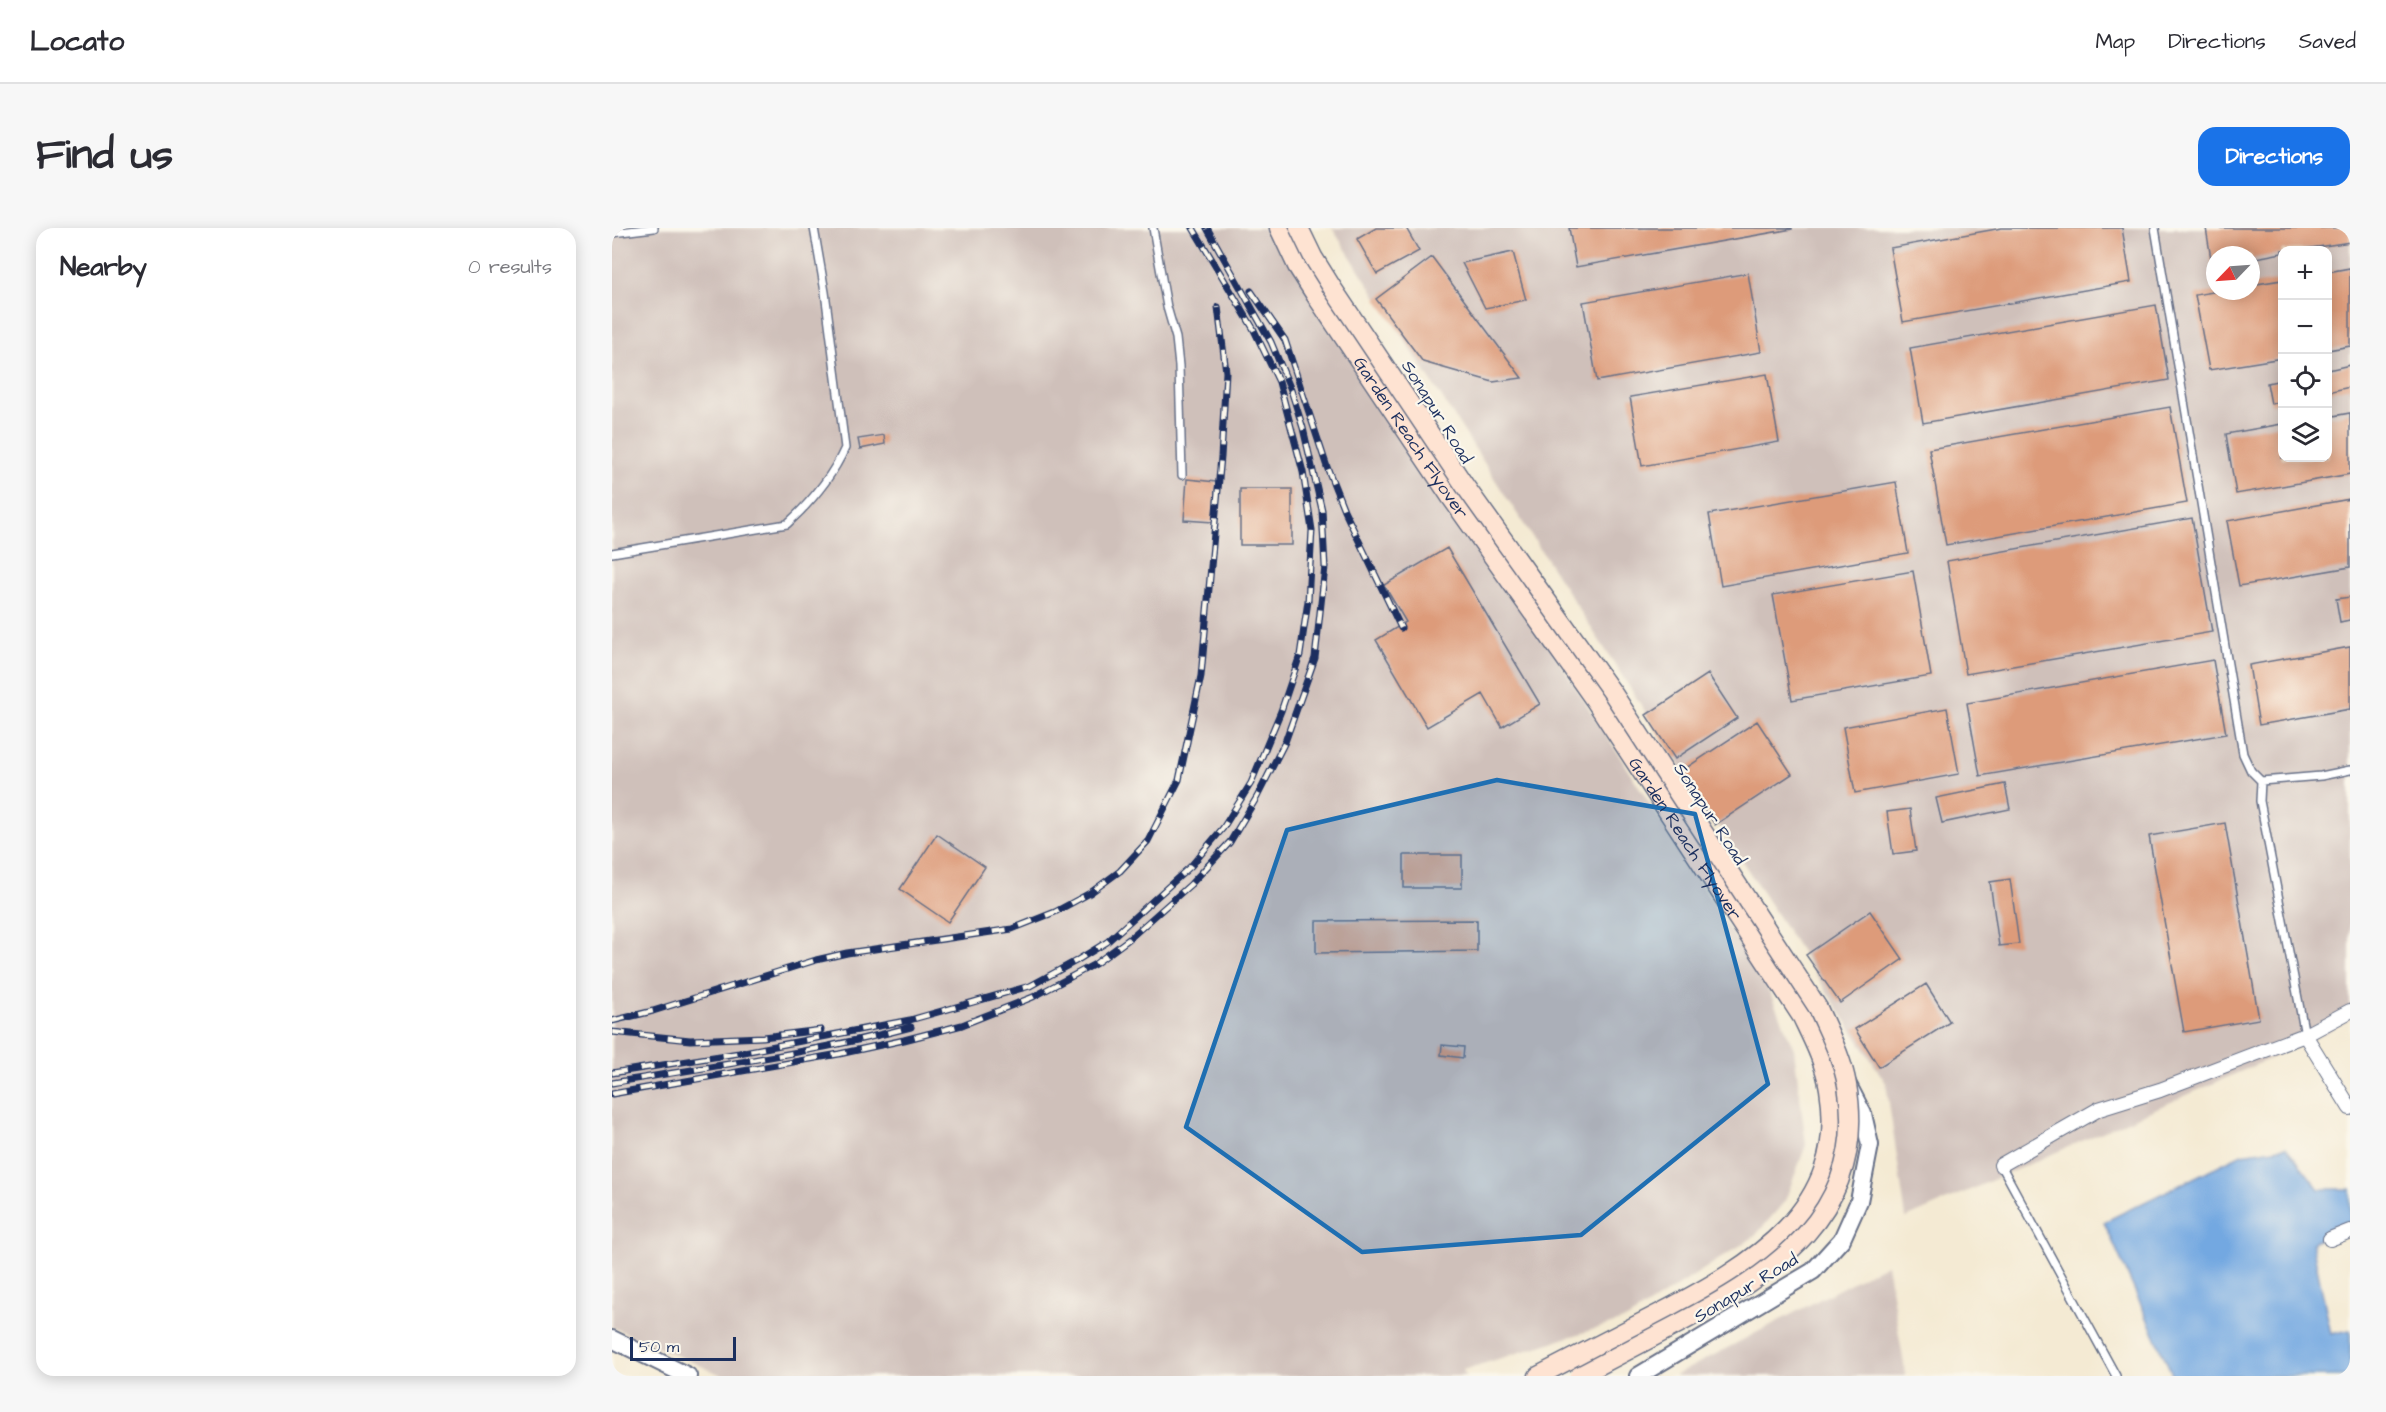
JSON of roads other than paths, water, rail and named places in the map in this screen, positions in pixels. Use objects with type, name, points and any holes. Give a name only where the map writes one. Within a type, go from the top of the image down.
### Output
[{"type":"main road","name":"Garden Reach Flyover","points":[[1279,228],[1297,266],[1318,299],[1466,518],[1596,702],[1802,1017],[1819,1054],[1827,1079],[1832,1123],[1826,1158],[1807,1205],[1786,1231],[1761,1252],[1708,1288],[1538,1376]]},
{"type":"main road","name":"Garden Reach Flyover","points":[[1300,228],[1313,257],[1333,289],[1479,505],[1612,692],[1818,1008],[1842,1065],[1849,1104],[1848,1144],[1844,1163],[1831,1198],[1806,1237],[1772,1267],[1717,1304],[1579,1376]]},
{"type":"street","name":"Sonapur Road","points":[[1300,228],[1440,454],[1658,769],[1771,944],[1863,1114],[1870,1145],[1867,1170],[1859,1202],[1842,1239],[1813,1271],[1638,1376]]},
{"type":"street","points":[[2001,1165],[2099,1109],[2160,1090],[2305,1035],[2350,1011]]},
{"type":"street","points":[[2305,1035],[2350,1108]]},
{"type":"street","points":[[2330,1239],[2350,1231]]},
{"type":"street","points":[[612,1339],[688,1376]]},
{"type":"lane","points":[[612,233],[654,228]]},
{"type":"lane","points":[[612,553],[787,524],[800,513],[836,468],[845,448],[825,292],[814,228]]},
{"type":"lane","points":[[1153,228],[1167,308],[1176,338],[1182,475]]},
{"type":"lane","points":[[2155,228],[2243,754],[2251,771],[2261,781],[2260,801],[2305,1035]]},
{"type":"lane","points":[[2261,781],[2311,777],[2350,770]]},
{"type":"lane","points":[[2001,1165],[2116,1376]]},
{"type":"water","points":[[2286,1147],[2319,1189],[2350,1189],[2350,1222],[2312,1243],[2331,1334],[2350,1330],[2350,1376],[2173,1376],[2104,1222],[2242,1154]]},
{"type":"railway","points":[[612,1073],[739,1053],[910,1020],[1030,986],[1107,942],[1191,866],[1223,828],[1251,783],[1281,711],[1300,655],[1308,601],[1312,530],[1303,472],[1279,382],[1253,328],[1193,228]]},
{"type":"railway","points":[[612,1094],[839,1054],[904,1040],[962,1025],[1033,997],[1095,964],[1129,939],[1191,884],[1230,842],[1257,797],[1285,742],[1315,658],[1325,567],[1322,510],[1303,428],[1291,390],[1271,342],[1207,228]]},
{"type":"railway","points":[[1251,291],[1285,340],[1327,467],[1344,510],[1401,628]]},
{"type":"railway","points":[[612,1021],[653,1011],[816,960],[847,953],[1012,929],[1055,912],[1090,893],[1120,871],[1148,841],[1179,780],[1201,676],[1221,457],[1226,372],[1218,307]]},
{"type":"railway","points":[[612,1083],[800,1052],[911,1027]]},
{"type":"railway","points":[[612,1032],[690,1040],[763,1037],[821,1030]]}]
